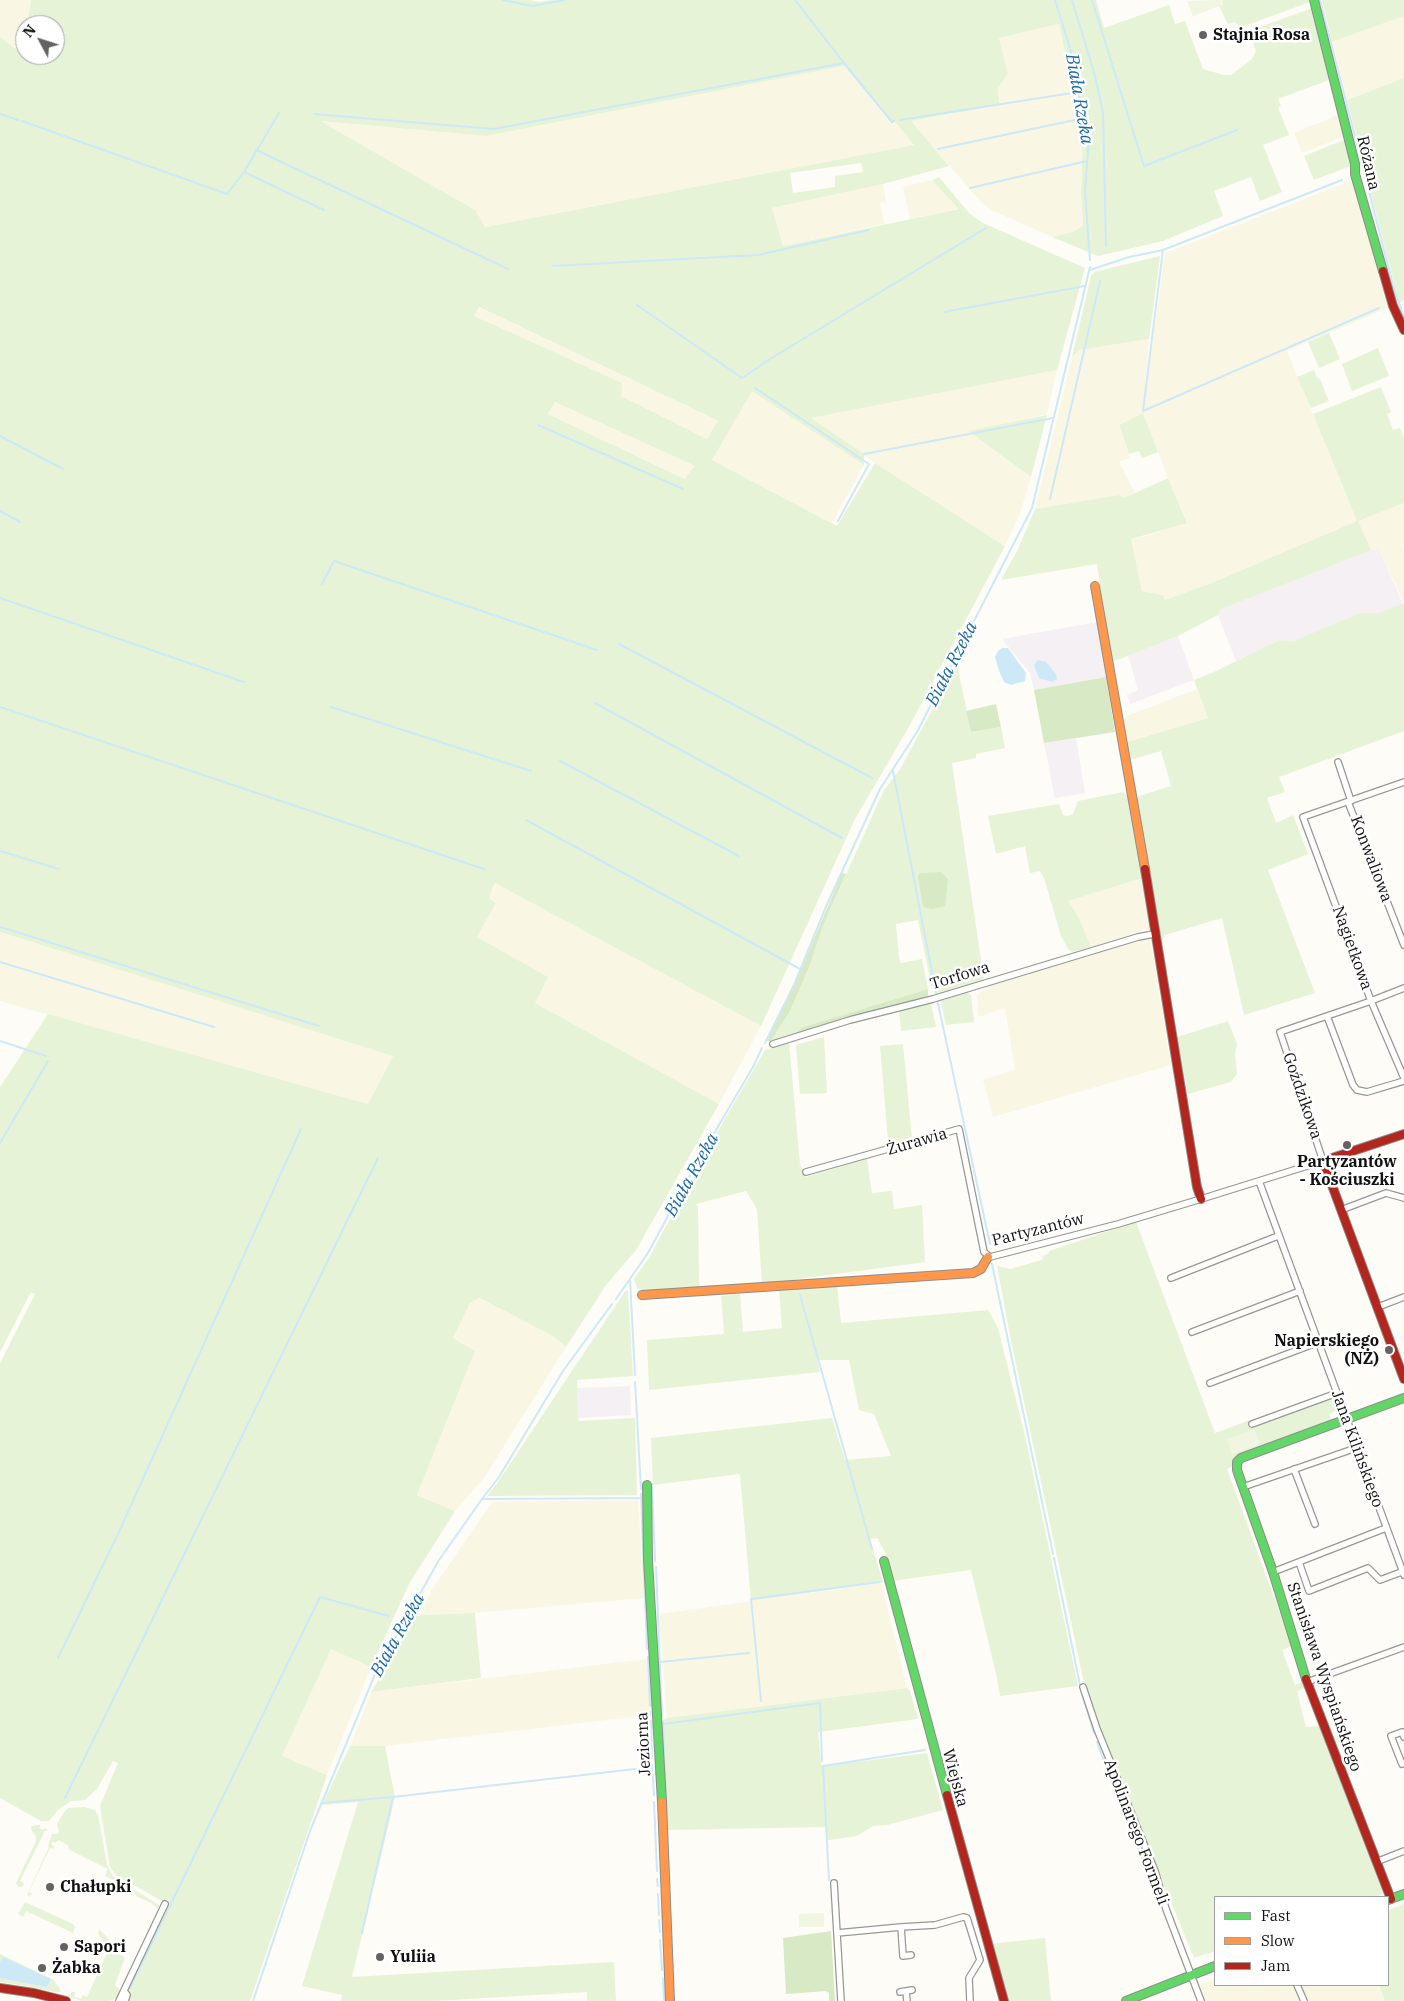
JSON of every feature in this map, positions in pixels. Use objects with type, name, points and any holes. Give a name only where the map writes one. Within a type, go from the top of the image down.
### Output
[{"type":"street","name":"Różana","points":[[1314,0],[1355,164],[1355,174],[1394,306],[1404,330]]},
{"type":"street","points":[[1095,586],[1131,787],[1197,1187],[1201,1199]]},
{"type":"street","name":"Konwaliowa","points":[[1338,762],[1350,802],[1404,945]]},
{"type":"street","points":[[1350,802],[1404,782]]},
{"type":"street","name":"Nagietkowa","points":[[1350,802],[1303,817],[1371,1001],[1404,1080]]},
{"type":"street","name":"Torfowa","points":[[774,1044],[850,1020],[935,998],[1138,937],[1154,934]]},
{"type":"street","points":[[1404,988],[1327,1016],[1353,1085],[1358,1090],[1367,1092],[1404,1080]]},
{"type":"street","name":"Goździkowa","points":[[1323,1161],[1280,1032],[1327,1016]]},
{"type":"street","name":"Żurawia","points":[[806,1172],[959,1129],[984,1252],[988,1257]]},
{"type":"street","name":"Partyzantów","points":[[642,1295],[972,1273],[981,1269],[988,1257],[1118,1224],[1404,1134]]},
{"type":"street","points":[[1323,1161],[1404,1378]]},
{"type":"street","name":"Jana Kilińskiego","points":[[1258,1181],[1404,1573]]},
{"type":"street","points":[[1341,1210],[1386,1193],[1404,1198]]},
{"type":"street","points":[[1171,1278],[1278,1236]]},
{"type":"street","points":[[1192,1332],[1300,1291]]},
{"type":"street","points":[[1378,1307],[1404,1297]]},
{"type":"street","points":[[1210,1383],[1319,1342]]},
{"type":"street","points":[[1252,1424],[1337,1393]]},
{"type":"street","points":[[1346,1419],[1404,1398]]},
{"type":"street","name":"Stanisława Wyspiańskiego","points":[[1346,1419],[1241,1458],[1238,1462],[1237,1470],[1273,1572],[1307,1682],[1388,1896]]},
{"type":"street","points":[[1243,1486],[1356,1448]]},
{"type":"street","points":[[1294,1469],[1315,1524]]},
{"type":"street","name":"Jeziorna","points":[[647,1485],[648,1560],[658,1762],[664,1828],[670,2001]]},
{"type":"street","points":[[1273,1572],[1386,1528]]},
{"type":"street","name":"Wiejska","points":[[884,1561],[922,1710],[1004,2001]]},
{"type":"street","points":[[1299,1562],[1309,1591],[1368,1568],[1380,1580],[1404,1573]]},
{"type":"street","points":[[1307,1682],[1404,1647]]},
{"type":"street","name":"Apolinarego Formeli","points":[[1082,1687],[1097,1730],[1155,1871],[1166,1909],[1201,2001]]},
{"type":"street","points":[[1403,1765],[1391,1736],[1402,1732],[1404,1737]]},
{"type":"street","points":[[1376,1862],[1404,1851]]},
{"type":"street","points":[[834,1884],[841,2001]]},
{"type":"street","points":[[1389,1900],[1404,1894]]},
{"type":"street","points":[[119,2001],[125,1995],[165,1904]]},
{"type":"street","points":[[837,1933],[936,1925],[963,1917],[968,1918],[980,1960],[969,1978],[970,2001]]},
{"type":"street","points":[[901,1928],[903,1956],[911,1955]]},
{"type":"street","points":[[1126,2001],[1214,1966]]},
{"type":"street","points":[[1298,1986],[1304,2001]]},
{"type":"street","points":[[0,1988],[34,1992],[66,2001]]},
{"type":"street","points":[[906,1991],[907,2001]]},
{"type":"shaded area","points":[[0,0],[31,0],[29,15],[15,15],[15,48],[0,37]]},
{"type":"shaded area","points":[[1404,16],[1404,78],[1347,100],[1332,42]]},
{"type":"shaded area","points":[[1059,24],[1083,136],[1081,193],[1083,226],[1072,232],[1052,237],[993,211],[983,204],[910,121],[998,88],[1008,74],[999,38]]},
{"type":"shaded area","points":[[844,66],[890,123],[895,122],[914,145],[484,227],[319,121],[486,136]]},
{"type":"shaded area","points":[[1338,115],[1343,137],[1302,153],[1294,133]]},
{"type":"shaded area","points":[[932,180],[960,208],[910,219],[903,187]]},
{"type":"shaded area","points":[[1353,180],[1388,308],[1287,351],[1357,521],[1209,584],[1165,600],[1163,595],[1142,591],[1131,539],[1187,522],[1143,413],[1119,426],[1130,458],[1119,462],[1135,493],[1124,498],[1119,495],[1035,509],[1072,357],[1078,350],[1149,339],[1144,403],[1165,253]]},
{"type":"shaded area","points":[[883,184],[886,202],[880,203],[884,224],[782,246],[772,208]]},
{"type":"shaded area","points":[[478,307],[718,420],[707,439],[620,396],[474,315]]},
{"type":"shaded area","points":[[1057,370],[1047,414],[969,432],[1031,477],[1020,514],[1005,546],[875,463],[810,418]]},
{"type":"shaded area","points":[[752,390],[864,465],[832,523],[712,460]]},
{"type":"shaded area","points":[[555,402],[694,465],[686,479],[548,414]]},
{"type":"shaded area","points":[[1404,503],[1404,544],[1402,545],[1404,550],[1404,603],[1379,549],[1371,550],[1357,521]]},
{"type":"shaded area","points":[[1379,549],[1403,604],[1379,613],[1360,613],[1293,641],[1279,640],[1236,661],[1218,615],[1220,609],[1369,550]]},
{"type":"shaded area","points":[[1097,622],[1106,677],[1034,690],[1030,673],[1002,639]]},
{"type":"shaded area","points":[[1178,636],[1194,680],[1130,704],[1127,695],[1138,690],[1128,655]]},
{"type":"shaded area","points":[[1197,689],[1208,718],[1127,742],[1123,722],[1127,716]]},
{"type":"shaded area","points":[[1076,738],[1085,793],[1055,798],[1044,743]]},
{"type":"shaded area","points":[[1141,879],[1150,928],[1091,947],[1079,918],[1067,901]]},
{"type":"shaded area","points":[[496,883],[761,1026],[719,1104],[535,1003],[484,941],[477,937],[496,903],[489,898]]},
{"type":"shaded area","points":[[0,932],[393,1055],[368,1104],[0,1001]]},
{"type":"shaded area","points":[[1150,938],[1171,1065],[993,1117],[983,1080],[1015,1069],[1005,1008],[978,1017],[977,995],[991,984]]},
{"type":"shaded area","points":[[478,1298],[553,1336],[566,1347],[484,1478],[455,1511],[417,1495],[475,1351],[453,1338],[470,1302]]},
{"type":"shaded area","points":[[630,1386],[631,1415],[578,1418],[577,1388]]},
{"type":"shaded area","points":[[638,1500],[645,1598],[475,1613],[421,1615],[431,1591],[492,1502]]},
{"type":"shaded area","points":[[881,1583],[907,1688],[667,1718],[659,1614]]},
{"type":"shaded area","points":[[331,1648],[371,1667],[327,1775],[282,1756]]},
{"type":"shaded area","points":[[647,1659],[650,1715],[385,1746],[350,1746],[371,1692]]},
{"type":"shaded area","points":[[1214,1979],[1214,1986],[1293,1986],[1299,2001],[1205,2001],[1199,1985]]},
{"type":"shaded area","points":[[1301,1986],[1379,1986],[1385,2001],[1307,2001]]},
{"type":"green space","points":[[31,0],[530,0],[539,2],[550,0],[1096,0],[1104,28],[1169,5],[1175,24],[1185,21],[1203,69],[1224,75],[1231,75],[1252,59],[1256,51],[1249,31],[1312,8],[1329,80],[1278,99],[1281,106],[1278,107],[1289,135],[1263,145],[1282,192],[1260,201],[1251,177],[1214,191],[1223,216],[1163,241],[1098,256],[1052,237],[1072,232],[1083,226],[1081,193],[1083,136],[1059,24],[999,38],[1008,74],[998,88],[999,104],[911,121],[949,166],[883,184],[772,208],[783,246],[959,209],[932,180],[939,177],[969,213],[983,223],[1085,268],[1057,370],[811,418],[864,454],[864,465],[752,391],[712,460],[837,526],[875,463],[1005,546],[910,725],[855,819],[761,1026],[495,883],[489,898],[496,903],[477,937],[548,977],[535,1003],[719,1104],[636,1250],[606,1285],[566,1347],[553,1336],[479,1298],[470,1303],[453,1338],[475,1351],[417,1495],[455,1511],[409,1584],[371,1667],[331,1649],[282,1756],[327,1775],[250,2001],[127,2001],[129,1992],[126,1990],[167,1904],[116,1875],[110,1867],[100,1806],[118,1763],[113,1761],[97,1789],[85,1800],[71,1801],[58,1810],[49,1821],[41,1821],[0,1798],[0,1363],[35,1294],[31,1292],[0,1352],[0,1087],[48,1014],[368,1104],[393,1056],[0,932],[0,37],[15,48],[15,65],[65,65],[65,15],[29,15]],"holes":[[[844,66],[891,123],[895,122],[914,145],[485,227],[475,210],[320,121],[486,136]],[[861,163],[863,172],[835,176],[835,187],[793,193],[790,173]],[[479,307],[717,420],[718,420],[707,439],[621,396],[622,383],[474,316]],[[555,402],[693,465],[694,466],[685,479],[548,414]]]},
{"type":"green space","points":[[1221,0],[1222,5],[1193,16],[1187,1]]},
{"type":"green space","points":[[1222,0],[1310,0],[1310,2],[1242,27],[1234,22],[1228,24],[1219,6],[1223,5]]},
{"type":"green space","points":[[1322,0],[1404,0],[1404,16],[1332,42]]},
{"type":"green space","points":[[1404,78],[1404,300],[1399,303],[1347,100]]},
{"type":"green space","points":[[1344,140],[1351,166],[1314,180],[1304,156]]},
{"type":"green space","points":[[1160,256],[1149,339],[1079,350],[1072,357],[1091,276],[1094,272]]},
{"type":"green space","points":[[1329,333],[1340,359],[1319,368],[1308,342]]},
{"type":"green space","points":[[1378,348],[1389,376],[1352,391],[1342,364]]},
{"type":"green space","points":[[1314,370],[1329,401],[1311,408],[1297,377]]},
{"type":"green space","points":[[1381,387],[1391,412],[1387,414],[1393,430],[1400,428],[1404,439],[1404,503],[1358,521],[1371,550],[1221,609],[1218,615],[1178,636],[1112,662],[1097,564],[1001,580],[1018,549],[1035,509],[1119,495],[1124,498],[1168,478],[1187,523],[1131,539],[1142,591],[1163,595],[1165,600],[1209,584],[1357,521],[1313,414]]},
{"type":"green space","points":[[1143,413],[1158,452],[1142,458],[1139,451],[1129,454],[1119,425]]},
{"type":"green space","points":[[1047,415],[1031,477],[968,431]]},
{"type":"green space","points":[[1404,603],[1404,731],[1279,777],[1285,792],[1267,798],[1276,823],[1293,815],[1308,854],[1268,870],[1315,993],[1244,1015],[1222,918],[1165,935],[1161,942],[1136,797],[1171,786],[1161,751],[1130,760],[1127,742],[1208,718],[1194,680],[1279,640],[1293,641],[1360,613],[1379,613]]},
{"type":"green space","points":[[957,664],[971,732],[1001,727],[1005,748],[976,754],[976,758],[952,763],[984,980],[938,994],[937,989],[932,989],[918,920],[896,924],[901,963],[922,959],[928,989],[803,1027],[788,1038],[771,1041],[790,1011],[808,970],[825,921],[884,790],[900,769]]},
{"type":"green space","points":[[1106,677],[1115,732],[1044,743],[1034,690]]},
{"type":"green space","points":[[996,704],[1001,727],[971,732],[966,711]]},
{"type":"green space","points":[[1123,792],[1128,796],[1143,878],[1068,901],[1079,918],[1091,947],[1072,952],[1068,949],[1061,936],[1044,878],[1040,871],[1030,873],[1025,846],[996,854],[988,816],[1059,804],[1063,815],[1067,816],[1073,814],[1078,801]]},
{"type":"green space","points":[[941,872],[948,879],[945,906],[932,909],[923,907],[918,876],[920,873]]},
{"type":"green space","points":[[842,873],[846,874],[825,921],[808,970],[790,1011],[771,1041],[767,1041],[795,984]]},
{"type":"green space","points":[[928,989],[928,997],[788,1038],[803,1027]]},
{"type":"green space","points":[[966,991],[971,995],[974,1022],[946,1025],[940,998]]},
{"type":"green space","points":[[931,1003],[936,1027],[901,1031],[899,1010]]},
{"type":"green space","points":[[1228,1021],[1237,1044],[1235,1053],[1237,1074],[1231,1082],[1188,1094],[1177,1037]]},
{"type":"green space","points":[[824,1037],[827,1093],[800,1094],[796,1045]]},
{"type":"green space","points":[[789,1042],[800,1164],[806,1177],[867,1159],[872,1193],[892,1191],[894,1209],[922,1205],[925,1262],[762,1284],[757,1209],[746,1191],[696,1204],[698,1207],[700,1287],[644,1291],[637,1288],[634,1279],[649,1258],[701,1160],[765,1050]]},
{"type":"green space","points":[[903,1044],[912,1139],[893,1145],[888,1140],[880,1046]]},
{"type":"green space","points":[[1136,1222],[1215,1433],[1250,1420],[1252,1426],[1333,1396],[1338,1410],[1329,1414],[1331,1420],[1238,1454],[1234,1466],[1227,1469],[1292,1646],[1282,1650],[1295,1685],[1305,1680],[1307,1687],[1297,1691],[1306,1727],[1322,1726],[1383,1893],[1378,1896],[1214,1896],[1214,1951],[1194,1958],[1101,1732],[1084,1683],[1011,1341],[997,1266],[1010,1269],[1042,1260],[1043,1256],[1049,1253],[1049,1251]]},
{"type":"green space","points":[[837,1285],[841,1323],[988,1310],[998,1328],[1026,1440],[1078,1686],[1000,1696],[971,1570],[892,1581],[885,1552],[877,1538],[870,1539],[883,1582],[751,1601],[740,1474],[653,1485],[651,1438],[832,1418],[845,1460],[891,1456],[874,1414],[859,1410],[849,1360],[817,1360],[820,1372],[649,1390],[647,1340],[724,1334],[721,1296],[740,1294],[743,1332],[782,1328],[779,1291]]},
{"type":"green space","points":[[626,1290],[628,1291],[633,1376],[577,1380],[578,1418],[579,1421],[635,1418],[637,1495],[487,1496],[500,1479]]},
{"type":"green space","points":[[1254,1429],[1260,1444],[1232,1454],[1227,1439]]},
{"type":"green space","points":[[475,1613],[481,1678],[371,1692],[416,1616]]},
{"type":"green space","points":[[907,1688],[910,1691],[918,1719],[818,1732],[821,1763],[823,1768],[824,1766],[927,1753],[943,1810],[887,1825],[873,1826],[857,1836],[829,1840],[827,1840],[826,1827],[668,1830],[661,1721],[667,1718]]},
{"type":"green space","points":[[350,1746],[385,1746],[395,1797],[352,1977],[614,1962],[616,2001],[587,2001],[587,1992],[434,2001],[341,2001],[342,1995],[302,1986],[358,1802],[322,1805]]},
{"type":"green space","points":[[84,1807],[95,1810],[98,1815],[107,1864],[111,1873],[115,1878],[156,1903],[159,1906],[158,1909],[151,1903],[136,1896],[135,1891],[105,1876],[108,1869],[68,1849],[69,1846],[59,1840],[55,1843],[53,1841],[51,1844],[54,1849],[50,1848],[29,1892],[33,1894],[27,1895],[49,1847],[52,1834],[59,1832],[57,1824],[62,1815],[68,1808]]},
{"type":"green space","points":[[41,1825],[39,1828],[43,1830],[45,1828],[48,1831],[45,1831],[20,1881],[24,1883],[23,1886],[19,1887],[16,1883],[36,1841],[36,1837],[31,1829],[32,1826]]},
{"type":"green space","points":[[25,1902],[73,1924],[75,1927],[73,1933],[26,1911],[23,1917],[18,1914]]},
{"type":"green space","points":[[1404,1904],[1404,2001],[1385,2001],[1379,1986],[1389,1986],[1389,1910]]},
{"type":"green space","points":[[824,1913],[824,1927],[799,1927],[799,1914]]},
{"type":"green space","points":[[99,1929],[110,1940],[108,1945],[125,1958],[115,1985],[121,1991],[117,1998],[109,2001],[82,2001],[68,1996],[75,1992],[74,1997],[81,1999],[83,1995],[87,1997],[108,1951],[104,1949],[104,1941],[98,1934]]},
{"type":"green space","points":[[831,1931],[835,2001],[829,2001],[829,1993],[826,1991],[786,1994],[783,1938]]},
{"type":"green space","points":[[1045,1938],[1051,2001],[1006,2001],[989,1944]]},
{"type":"green space","points":[[0,1954],[54,1980],[55,1985],[57,1984],[61,1991],[59,1993],[0,1982]]},
{"type":"water","points":[[1002,648],[1008,648],[1026,673],[1025,681],[1011,685],[1004,682],[995,657]]},
{"type":"water","points":[[1038,660],[1046,662],[1056,674],[1057,679],[1052,682],[1039,678],[1034,665]]},
{"type":"water","points":[[3,1957],[51,1979],[47,1987],[0,1978],[0,1963]]},
{"type":"waterway","points":[[503,0],[532,6],[565,0]]},
{"type":"waterway","points":[[795,0],[844,63]]},
{"type":"waterway","name":"Biała Rzeka","points":[[1055,0],[1077,71],[1078,92],[1089,138],[1085,191],[1090,260]]},
{"type":"waterway","points":[[1072,0],[1094,72],[1103,112],[1106,246]]},
{"type":"waterway","points":[[1092,0],[1144,166],[1237,130]]},
{"type":"waterway","points":[[1320,0],[1393,285],[1404,318]]},
{"type":"waterway","points":[[314,114],[494,129],[844,63],[892,122],[894,121]]},
{"type":"waterway","points":[[900,120],[1078,92]]},
{"type":"waterway","points":[[279,113],[244,172],[324,210]]},
{"type":"waterway","points":[[0,114],[18,120]]},
{"type":"waterway","points":[[938,149],[1084,118]]},
{"type":"waterway","points":[[22,121],[227,194],[244,172]]},
{"type":"waterway","points":[[256,150],[508,269]]},
{"type":"waterway","points":[[970,188],[1087,161]]},
{"type":"waterway","points":[[1090,270],[1129,257],[1163,250],[1342,180]]},
{"type":"waterway","points":[[637,305],[742,378],[770,359],[986,228]]},
{"type":"waterway","points":[[553,266],[758,255],[869,230]]},
{"type":"waterway","points":[[1163,250],[1143,411],[1379,308]]},
{"type":"waterway","name":"Biała Rzeka","points":[[765,1043],[794,985],[828,902],[880,789],[917,732],[1032,508],[1090,267]]},
{"type":"waterway","points":[[1050,499],[1100,281]]},
{"type":"waterway","points":[[944,312],[1085,286]]},
{"type":"waterway","points":[[755,388],[869,464],[838,521]]},
{"type":"waterway","points":[[864,454],[1053,418]]},
{"type":"waterway","points":[[538,425],[683,489]]},
{"type":"waterway","points":[[0,436],[63,469]]},
{"type":"waterway","points":[[0,511],[20,522]]},
{"type":"waterway","points":[[322,584],[334,561],[597,650]]},
{"type":"waterway","points":[[0,598],[244,682]]},
{"type":"waterway","points":[[619,644],[872,778]]},
{"type":"waterway","points":[[595,703],[842,838]]},
{"type":"waterway","points":[[0,707],[484,869]]},
{"type":"waterway","points":[[331,707],[531,771]]},
{"type":"waterway","points":[[560,761],[739,856]]},
{"type":"waterway","points":[[893,771],[936,993]]},
{"type":"waterway","points":[[526,820],[800,969]]},
{"type":"waterway","points":[[0,851],[59,869]]},
{"type":"waterway","points":[[0,927],[319,1026]]},
{"type":"waterway","points":[[0,962],[214,1027]]},
{"type":"waterway","points":[[937,999],[990,1244]]},
{"type":"waterway","points":[[0,1041],[46,1056]]},
{"type":"waterway","name":"Biała Rzeka","points":[[616,1299],[648,1253],[762,1048]]},
{"type":"waterway","points":[[0,1143],[48,1061]]},
{"type":"waterway","points":[[58,1658],[118,1534],[301,1129]]},
{"type":"waterway","points":[[65,1798],[378,1158]]},
{"type":"waterway","points":[[992,1264],[1053,1554]]},
{"type":"waterway","points":[[630,1279],[635,1375]]},
{"type":"waterway","points":[[800,1295],[872,1549]]},
{"type":"waterway","name":"Biała Rzeka","points":[[253,2001],[310,1831],[376,1672],[439,1560],[499,1477],[563,1371],[612,1304]]},
{"type":"waterway","points":[[635,1382],[641,1489]]},
{"type":"waterway","points":[[652,1484],[655,1561]]},
{"type":"waterway","points":[[641,1494],[647,1649]]},
{"type":"waterway","points":[[482,1499],[641,1498]]},
{"type":"waterway","points":[[1054,1558],[1081,1690],[1094,1733]]},
{"type":"waterway","points":[[656,1567],[662,1716]]},
{"type":"waterway","points":[[761,1701],[751,1599],[880,1582]]},
{"type":"waterway","points":[[130,1988],[320,1597],[389,1616]]},
{"type":"waterway","points":[[660,1662],[749,1653]]},
{"type":"waterway","points":[[648,1657],[650,1706]]},
{"type":"waterway","points":[[663,1724],[820,1703],[822,1761]]},
{"type":"waterway","points":[[651,1721],[652,1758]]},
{"type":"waterway","points":[[663,1722],[666,1809]]},
{"type":"waterway","points":[[1097,1742],[1104,1761]]},
{"type":"waterway","points":[[829,1880],[823,1766],[925,1750]]},
{"type":"waterway","points":[[652,1765],[654,1795]]},
{"type":"waterway","points":[[322,1803],[393,1797],[652,1767]]},
{"type":"waterway","points":[[1109,1774],[1145,1866]]},
{"type":"waterway","points":[[362,1933],[393,1797]]},
{"type":"waterway","points":[[654,1802],[657,1871]]},
{"type":"waterway","points":[[657,1879],[658,1886]]},
{"type":"waterway","points":[[658,1894],[659,1915]]},
{"type":"waterway","points":[[659,1920],[660,1932]]},
{"type":"waterway","points":[[660,1940],[662,1970]]},
{"type":"waterway","points":[[663,1979],[664,2000]]},
{"type":"traffic: fast","points":[[1314,0],[1355,164],[1355,174],[1383,271]]},
{"type":"traffic: fast","points":[[1306,1679],[1273,1572],[1237,1470],[1237,1462],[1241,1458],[1404,1398]]},
{"type":"traffic: fast","points":[[647,1485],[648,1560],[662,1802]]},
{"type":"traffic: fast","points":[[884,1561],[947,1795]]},
{"type":"traffic: fast","points":[[1389,1900],[1404,1894]]},
{"type":"traffic: fast","points":[[1126,2001],[1214,1966]]},
{"type":"traffic: slow","points":[[1095,586],[1145,869]]},
{"type":"traffic: slow","points":[[642,1295],[973,1273],[981,1269],[988,1257]]},
{"type":"traffic: slow","points":[[662,1802],[670,2001]]},
{"type":"traffic: jam","points":[[1383,271],[1393,306],[1404,330]]},
{"type":"traffic: jam","points":[[1145,869],[1197,1187],[1201,1199]]},
{"type":"traffic: jam","points":[[1404,1134],[1323,1161],[1404,1379]]},
{"type":"traffic: jam","points":[[1306,1679],[1391,1899]]},
{"type":"traffic: jam","points":[[947,1795],[1004,2001]]},
{"type":"traffic: jam","points":[[0,1988],[34,1993],[66,2001]]},
{"type":"place","name":"Stajnia Rosa","points":[[1203,35]]},
{"type":"place","name":"Partyzantów - Kościuszki","points":[[1347,1145]]},
{"type":"place","name":"Napierskiego (NŻ)","points":[[1389,1350]]},
{"type":"place","name":"Chałupki","points":[[50,1887]]},
{"type":"place","name":"Sapori","points":[[64,1947]]},
{"type":"place","name":"Yuliia","points":[[380,1957]]},
{"type":"place","name":"Żabka","points":[[42,1968]]}]
